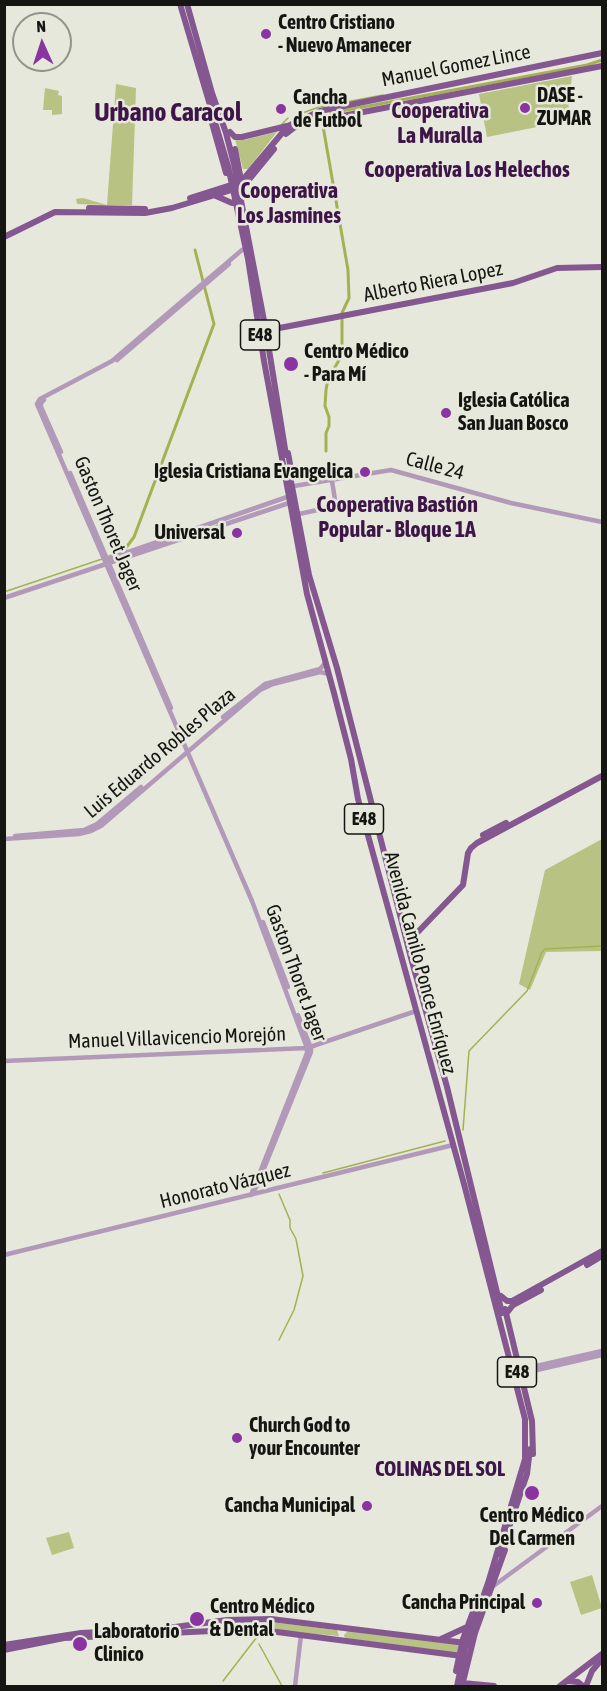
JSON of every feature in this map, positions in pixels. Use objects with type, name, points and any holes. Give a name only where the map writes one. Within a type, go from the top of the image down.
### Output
[{"type":"main road","name":"E48","points":[[180,4],[206,78],[230,132]]},
{"type":"main road","name":"E48","points":[[187,4],[206,78]]},
{"type":"main road","name":"Manuel Gomez Lince","points":[[291,124],[319,111],[603,53]]},
{"type":"main road","name":"Manuel Gomez Lince","points":[[242,185],[289,131],[300,125],[603,66]]},
{"type":"main road","name":"Avenida Camilo Ponce Enríquez","points":[[206,78],[202,85],[226,173],[270,397],[284,430],[310,589],[373,796],[390,876],[472,1187],[528,1430],[530,1460],[527,1474],[498,1558],[490,1574],[490,1585],[459,1685]]},
{"type":"main road","name":"Avenida Camilo Ponce Enríquez","points":[[206,78],[228,152],[272,360]]},
{"type":"main road","points":[[319,111],[315,117],[322,119]]},
{"type":"main road","points":[[230,132],[235,137],[242,137],[291,124]]},
{"type":"main road","points":[[4,234],[55,212],[145,213],[172,208],[242,185],[250,172],[291,124]]},
{"type":"main road","name":"Avenida Camilo Ponce Enríquez","points":[[230,132],[269,330],[277,412],[310,589],[351,759],[358,799],[492,1292],[509,1330],[532,1421],[532,1467],[498,1558],[462,1643],[456,1670],[459,1685]]},
{"type":"main road","points":[[220,188],[226,173],[234,175],[239,169],[243,173],[250,172]]},
{"type":"main road","points":[[4,234],[54,207],[145,209],[173,204],[220,188],[229,188]]},
{"type":"main road","points":[[213,195],[223,197],[232,203]]},
{"type":"main road","name":"Avenida Camilo Ponce Enríquez","points":[[245,241],[253,254],[251,262],[273,426],[286,500],[301,576],[310,589]]},
{"type":"main road","points":[[245,241],[242,251],[251,262]]},
{"type":"main road","name":"Alberto Riera Lopez","points":[[269,330],[513,283],[557,268],[603,267]]},
{"type":"main road","points":[[273,426],[277,412]]},
{"type":"main road","points":[[285,489],[290,492],[294,486]]},
{"type":"main road","points":[[291,522],[293,516],[299,514]]},
{"type":"main road","points":[[404,928],[412,932],[458,884],[461,878],[464,852],[474,840],[603,774]]},
{"type":"main road","points":[[409,949],[412,939],[463,885],[468,853],[471,848],[603,774]]},
{"type":"main road","points":[[437,1089],[443,1092],[447,1087]]},
{"type":"main road","points":[[441,1105],[445,1100],[451,1102]]},
{"type":"main road","name":"Avenida Camilo Ponce Enríquez","points":[[459,1166],[458,1170],[523,1430],[522,1458],[493,1555],[498,1558]]},
{"type":"main road","name":"Avenida Camilo Ponce Enríquez","points":[[472,1187],[501,1296],[502,1314]]},
{"type":"main road","points":[[501,1296],[507,1301],[512,1301],[603,1251]]},
{"type":"main road","points":[[502,1314],[513,1305],[603,1256]]},
{"type":"main road","points":[[486,1269],[486,1282],[492,1292]]},
{"type":"main road","points":[[507,1363],[513,1364],[518,1360]]},
{"type":"main road","points":[[513,1386],[518,1383],[524,1384]]},
{"type":"main road","name":"Avenida Camilo Ponce Enríquez","points":[[459,1685],[498,1558],[525,1459],[528,1430]]},
{"type":"main road","points":[[530,1460],[533,1451]]},
{"type":"main road","points":[[490,1574],[498,1558]]},
{"type":"main road","points":[[4,1645],[81,1633],[160,1629],[227,1620],[271,1619],[472,1644]]},
{"type":"main road","points":[[440,1640],[469,1625],[473,1627],[479,1623]]},
{"type":"main road","points":[[4,1650],[64,1638],[227,1629],[264,1630],[468,1656]]},
{"type":"main road","points":[[563,1684],[603,1654]]},
{"type":"main road","points":[[563,1684],[578,1682],[585,1686],[592,1671],[603,1659]]},
{"type":"main road","points":[[456,1670],[462,1668],[465,1671]]},
{"type":"main road","points":[[459,1685],[494,1686]]},
{"type":"street","name":"Gaston Thoret Jager","points":[[242,251],[112,361],[40,399],[39,404],[255,902],[309,1048],[310,1055],[257,1186],[251,1195]]},
{"type":"street","name":"Calle 24","points":[[294,486],[391,470],[511,503],[603,522]]},
{"type":"street","points":[[299,514],[336,506],[332,481]]},
{"type":"street","points":[[4,598],[106,562],[111,558],[296,497]]},
{"type":"street","name":"Luis Eduardo Robles Plaza","points":[[188,750],[257,688],[272,681],[320,669],[326,662]]},
{"type":"street","name":"Luis Eduardo Robles Plaza","points":[[4,838],[79,831],[92,827],[260,690],[273,684],[320,672],[329,674]]},
{"type":"street","name":"Manuel Villavicencio Morejón","points":[[4,1061],[309,1048],[416,1011]]},
{"type":"street","name":"Honorato Vázquez","points":[[4,1254],[453,1145]]},
{"type":"street","points":[[510,1374],[603,1352]]},
{"type":"street","points":[[490,1585],[603,1506]]},
{"type":"street","points":[[295,1686],[301,1635]]},
{"type":"green space","name":"DASE - ZUMAR","points":[[572,76],[567,121],[487,137],[479,94]]},
{"type":"green space","points":[[116,84],[136,88],[132,205],[107,205]]},
{"type":"green space","points":[[45,88],[59,91],[58,95],[62,96],[62,114],[52,115],[52,110],[43,110]]},
{"type":"green space","points":[[277,132],[248,169],[243,169],[235,139],[244,140]]},
{"type":"green space","points":[[83,198],[107,205],[77,204],[76,199]]},
{"type":"green space","points":[[602,839],[602,951],[546,952],[530,990],[519,984],[545,870]]},
{"type":"green space","points":[[69,1532],[74,1548],[52,1555],[46,1538]]},
{"type":"green space","points":[[592,1575],[602,1608],[581,1615],[570,1582]]},
{"type":"green space","points":[[270,1622],[337,1630],[339,1636],[270,1630],[268,1625]]},
{"type":"green space","points":[[348,1631],[459,1644],[457,1653],[345,1638],[344,1635]]},
{"type":"waterway","points":[[331,113],[587,65],[602,60]]},
{"type":"waterway","points":[[297,115],[319,107],[383,95]]},
{"type":"waterway","points":[[282,124],[288,118]]},
{"type":"waterway","points":[[323,126],[348,270],[349,298],[341,315]]},
{"type":"waterway","points":[[125,549],[134,537],[214,324],[195,250]]},
{"type":"waterway","points":[[326,451],[326,433],[329,426],[325,406],[326,390],[328,379],[342,355],[342,319]]},
{"type":"waterway","points":[[107,557],[125,549]]},
{"type":"waterway","points":[[4,592],[102,559]]},
{"type":"waterway","points":[[463,1130],[469,1051],[527,991],[542,952],[545,949],[602,946]]},
{"type":"waterway","points":[[323,1173],[445,1141]]},
{"type":"waterway","points":[[279,1194],[296,1239],[303,1276],[294,1310],[279,1340]]},
{"type":"waterway","points":[[223,1681],[260,1633]]},
{"type":"waterway","points":[[259,1644],[282,1686]]},
{"type":"place","name":"Centro Cristiano - Nuevo Amanecer","points":[[266,34]]},
{"type":"place","name":"DASE - ZUMAR","points":[[525,108]]},
{"type":"place","name":"Cancha de Futbol","points":[[281,109]]},
{"type":"place","name":"Centro Médico - Para Mí","points":[[291,364]]},
{"type":"place","name":"Iglesia Católica San Juan Bosco","points":[[446,413]]},
{"type":"place","name":"Iglesia Cristiana Evangelica","points":[[365,472]]},
{"type":"place","name":"Universal","points":[[237,533]]},
{"type":"place","name":"Church God to your Encounter","points":[[237,1438]]},
{"type":"place","name":"Centro Médico Del Carmen","points":[[532,1493]]},
{"type":"place","name":"Cancha Municipal","points":[[367,1506]]},
{"type":"place","name":"Cancha Principal","points":[[537,1603]]},
{"type":"place","name":"Centro Médico & Dental","points":[[197,1619]]},
{"type":"place","name":"Laboratorio Clinico","points":[[80,1644]]},
{"type":"district","name":"Urbano Caracol","points":[[168,113]]},
{"type":"district","name":"Cooperativa La Muralla","points":[[440,124]]},
{"type":"district","name":"Cooperativa Los Helechos","points":[[467,170]]},
{"type":"district","name":"Cooperativa Los Jasmines","points":[[289,204]]},
{"type":"district","name":"Cooperativa Bastión Popular - Bloque 1A","points":[[397,518]]},
{"type":"district","name":"COLINAS DEL SOL","points":[[440,1469]]}]
